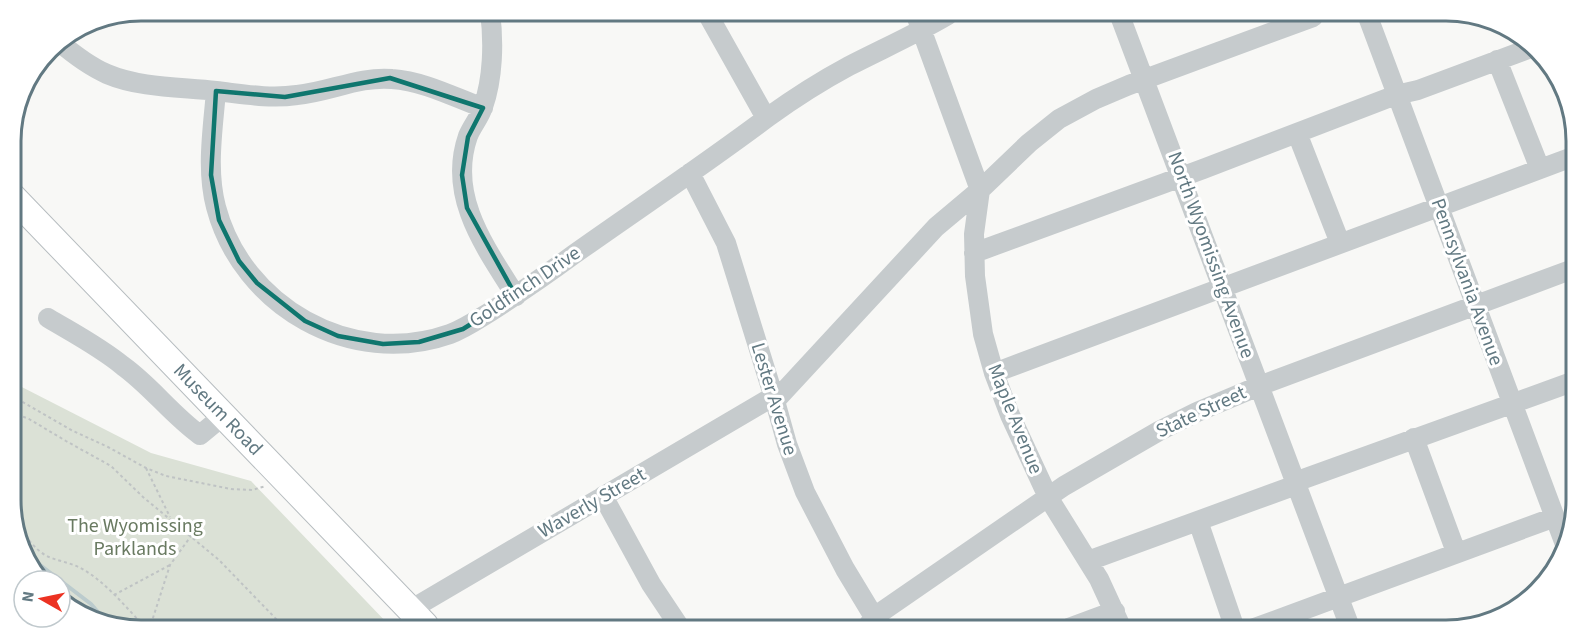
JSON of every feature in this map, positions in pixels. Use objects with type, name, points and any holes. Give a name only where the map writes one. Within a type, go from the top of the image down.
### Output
[{"type":"main road","name":"Museum Road","points":[[21,205],[418,618]]},
{"type":"street","points":[[491,21],[492,61],[483,108],[468,137],[462,175],[464,193],[473,224],[516,296]]},
{"type":"street","points":[[711,21],[766,118]]},
{"type":"street","name":"North Wyomissing Avenue","points":[[1122,21],[1347,620]]},
{"type":"street","name":"Waverly Street","points":[[418,618],[603,496],[775,399],[936,227],[980,190],[1014,156],[1059,120],[1096,99],[1145,79],[1302,21]]},
{"type":"street","name":"Pennsylvania Avenue","points":[[1369,21],[1513,403],[1559,512],[1562,529]]},
{"type":"street","points":[[919,22],[980,190]]},
{"type":"street","name":"Goldfinch Drive","points":[[216,91],[211,175],[219,220],[239,261],[266,293],[305,321],[338,336],[368,342],[400,344],[433,339],[463,328],[516,296],[766,118],[919,22]]},
{"type":"street","points":[[66,48],[107,74],[148,84],[254,97],[285,97],[330,90],[366,80],[390,78],[415,83],[483,108]]},
{"type":"street","points":[[974,253],[1396,95],[1418,90],[1524,50]]},
{"type":"street","points":[[1497,60],[1540,168]]},
{"type":"street","points":[[1297,133],[1340,243]]},
{"type":"street","points":[[994,373],[1566,159]]},
{"type":"street","name":"Lester Avenue","points":[[690,173],[726,243],[787,444],[805,492],[823,530],[875,620]]},
{"type":"street","name":"Maple Avenue","points":[[980,190],[974,234],[974,253],[978,305],[994,373],[1010,415],[1048,497],[1088,561],[1119,620]]},
{"type":"street","name":"State Street","points":[[879,620],[1048,497],[1159,431],[1259,386],[1566,272]]},
{"type":"street","points":[[48,318],[96,346],[125,367],[187,426],[200,435],[223,416]]},
{"type":"street","points":[[1088,561],[1414,438],[1566,384]]},
{"type":"street","points":[[1414,438],[1456,552]]},
{"type":"street","points":[[603,496],[646,575],[676,620]]},
{"type":"street","points":[[1277,620],[1559,512]]},
{"type":"street","points":[[1198,521],[1232,620]]},
{"type":"path","points":[[21,401],[73,431],[166,476],[231,489],[252,490],[286,481]]},
{"type":"path","points":[[21,415],[111,466],[143,497],[226,567],[277,620]]},
{"type":"path","points":[[146,468],[171,519]]},
{"type":"path","points":[[26,536],[48,557],[70,563],[86,571],[138,620]]},
{"type":"path","points":[[152,620],[170,566],[190,536]]},
{"type":"path","points":[[114,595],[170,566]]},
{"type":"highlighted area","points":[[390,78],[483,108],[468,137],[462,175],[467,208],[516,296],[463,329],[419,342],[383,344],[338,336],[305,321],[257,283],[239,261],[219,220],[211,175],[216,91],[285,97]]},
{"type":"green space","name":"The Wyomissing Parklands","points":[[21,387],[151,453],[251,481],[384,620],[133,620],[102,614],[72,598],[72,569],[43,569],[33,553],[23,524]]},
{"type":"waterway","points":[[40,565],[91,604],[98,612]]}]
